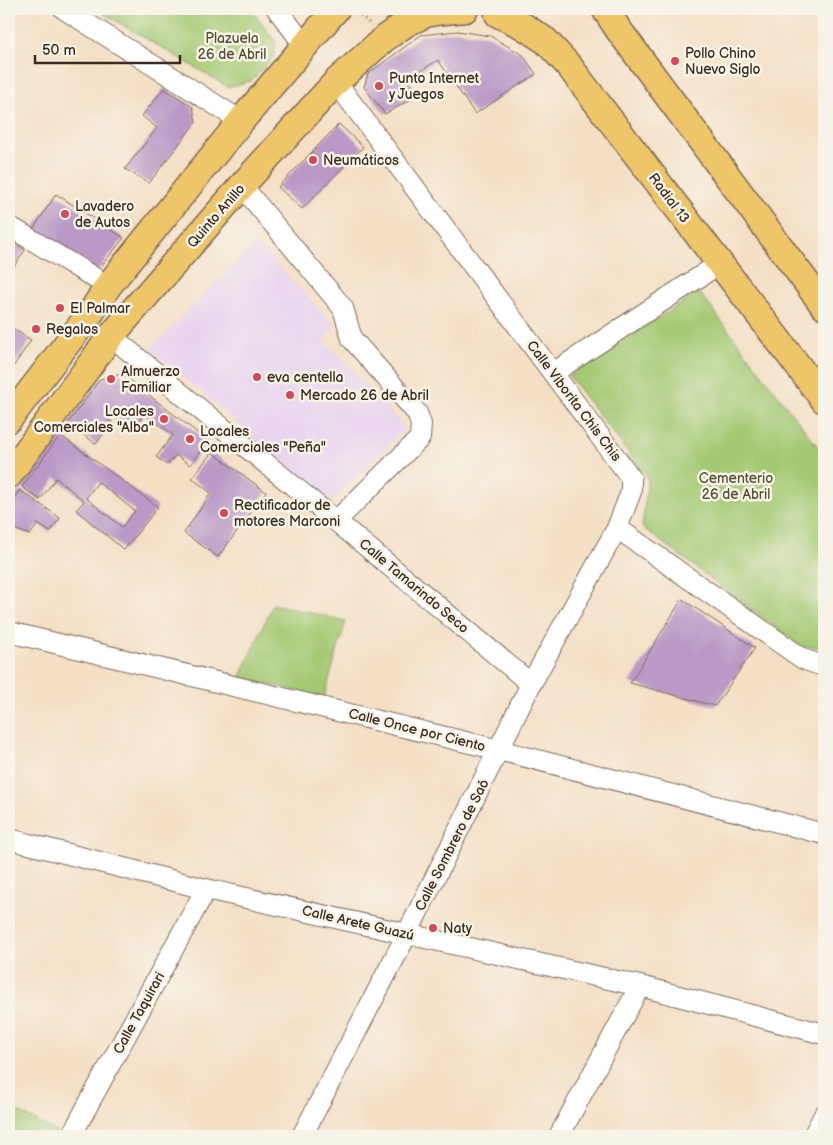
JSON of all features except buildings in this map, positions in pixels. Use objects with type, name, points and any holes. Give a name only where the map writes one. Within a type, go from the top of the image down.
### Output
[{"type":"main road","points":[[9,419],[92,311],[108,286],[241,122],[336,9]]},
{"type":"main road","name":"Quinto Anillo","points":[[9,475],[111,336],[336,82],[385,38],[405,24],[426,14],[464,9],[476,13],[510,11]]},
{"type":"main road","points":[[605,9],[824,306]]},
{"type":"main road","name":"Radial 13","points":[[510,11],[524,26],[546,41],[569,66],[824,400]]},
{"type":"street","points":[[64,9],[241,122]]},
{"type":"street","points":[[277,9],[305,46]]},
{"type":"street","name":"Calle Viborita Chis Chis","points":[[336,82],[631,478],[631,492],[617,528]]},
{"type":"street","points":[[242,186],[343,308],[352,340],[417,413],[421,424],[420,438],[336,521]]},
{"type":"street","points":[[9,226],[108,286]]},
{"type":"street","points":[[553,373],[719,264]]},
{"type":"street","name":"Calle Tamarindo Seco","points":[[111,336],[531,684]]},
{"type":"street","points":[[617,528],[803,659],[817,664],[824,664]]},
{"type":"street","name":"Calle Sombrero de Saó","points":[[302,1136],[407,934],[531,684],[617,528]]},
{"type":"street","name":"Calle Once por Ciento","points":[[9,632],[499,750],[824,834]]},
{"type":"street","name":"Calle Arete Guazú","points":[[9,839],[206,889],[640,986],[824,1034]]},
{"type":"street","name":"Calle Taquirari","points":[[71,1136],[206,889]]},
{"type":"street","points":[[559,1136],[640,986]]},
{"type":"street","points":[[813,1136],[824,1115]]},
{"type":"shaded area","name":"Mercado 26 de Abril","points":[[256,243],[335,325],[324,340],[405,428],[331,502],[150,349]]},
{"type":"green space","name":"Plazuela 26 de Abril","points":[[96,9],[250,9],[276,42],[273,58],[251,81],[228,87]]},
{"type":"green space","name":"Cementerio 26 de Abril","points":[[699,292],[824,455],[824,647],[802,647],[642,527],[648,478],[569,376]]},
{"type":"green space","points":[[273,604],[346,621],[324,697],[240,678]]},
{"type":"green space","points":[[9,1107],[57,1132],[55,1136],[9,1136]]},
{"type":"place","name":"Pollo Chino Nuevo Siglo","points":[[675,61]]},
{"type":"place","name":"Punto Internet y Juegos","points":[[379,86]]},
{"type":"place","name":"Neumáticos","points":[[313,160]]},
{"type":"place","name":"Lavadero de Autos","points":[[65,214]]},
{"type":"place","name":"El Palmar","points":[[60,308]]},
{"type":"place","name":"Regalos","points":[[36,329]]},
{"type":"place","name":"eva centella","points":[[257,377]]},
{"type":"place","name":"Almuerzo Familiar","points":[[111,379]]},
{"type":"place","name":"Mercado 26 de Abril","points":[[290,395]]},
{"type":"place","name":"Locales Comerciales \"Alba\"","points":[[164,419]]},
{"type":"place","name":"Locales Comerciales \"Peña\"","points":[[190,439]]},
{"type":"place","name":"Rectificador de motores Marconi","points":[[224,513]]},
{"type":"place","name":"Naty","points":[[433,928]]}]
